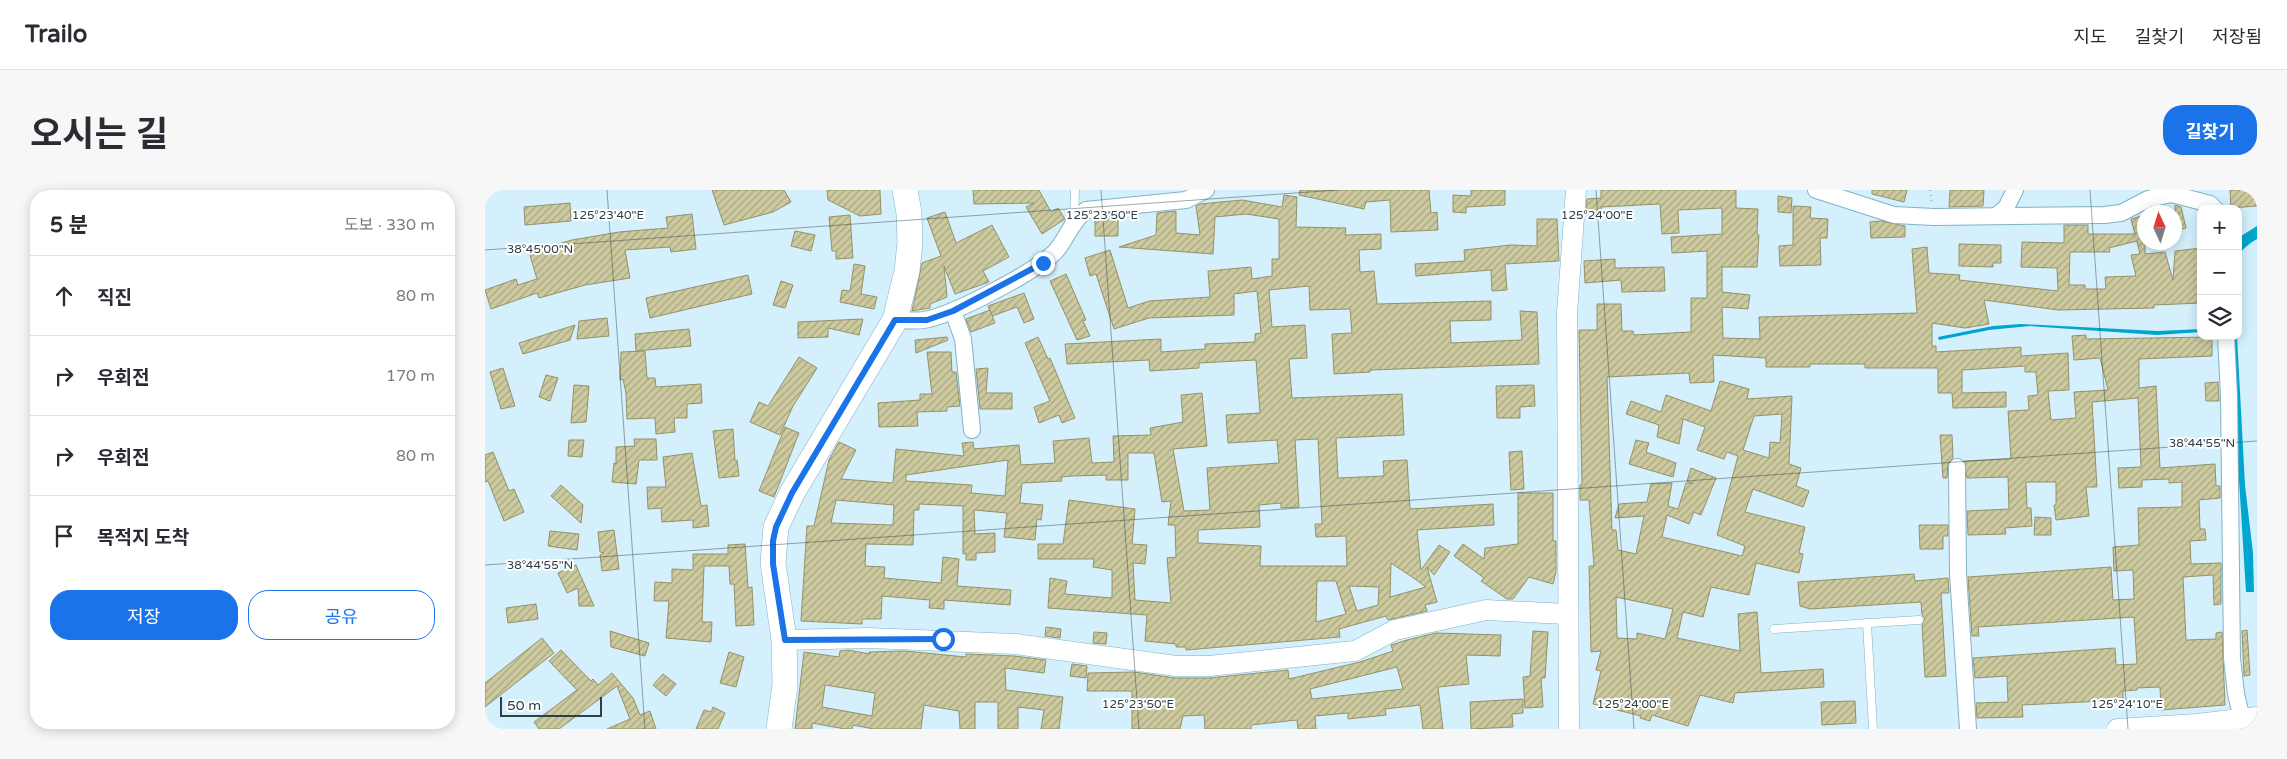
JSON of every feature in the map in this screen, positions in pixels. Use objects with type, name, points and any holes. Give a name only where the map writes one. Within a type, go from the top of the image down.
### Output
[{"type":"main road","points":[[779,729],[785,685],[785,640],[773,564],[773,541],[776,527],[792,493],[895,320],[907,271],[910,243],[909,213],[905,190]]},
{"type":"street","points":[[895,320],[927,320],[953,311],[1043,263],[1057,250],[1074,220],[1085,210],[1185,200],[1206,190]]},
{"type":"street","points":[[1569,729],[1567,313],[1577,190]]},
{"type":"street","points":[[1816,190],[1894,214],[1934,218],[1997,215],[2104,215],[2121,212],[2148,199],[2172,194],[2211,205]]},
{"type":"street","points":[[1997,215],[2006,208],[2015,190]]},
{"type":"street","points":[[953,311],[963,339],[972,430]]},
{"type":"street","points":[[2117,729],[2197,727],[2250,718],[2235,694],[2232,658],[2227,340]]},
{"type":"street","points":[[1957,467],[1957,573],[1969,729]]},
{"type":"street","points":[[785,640],[869,638],[1015,644],[1176,666],[1209,666],[1355,651],[1395,630],[1486,610],[1567,614]]},
{"type":"lane","points":[[1074,220],[1075,190]]},
{"type":"lane","points":[[1774,629],[1919,620]]},
{"type":"lane","points":[[1867,623],[1873,729]]},
{"type":"water","points":[[2257,226],[2257,239],[2242,252],[2242,235]]},
{"type":"water","points":[[2021,324],[2158,331],[2197,329],[2197,332],[2157,335],[2030,326],[1989,330],[1939,340],[1938,337],[1993,326]]},
{"type":"water","points":[[2230,340],[2237,340],[2245,485],[2253,553],[2254,592],[2246,592]]},
{"type":"building","points":[[712,190],[784,190],[791,202],[773,212],[724,225]]},
{"type":"building","points":[[827,190],[880,190],[881,214],[860,216],[828,200]]},
{"type":"building","points":[[973,190],[1039,190],[1051,212],[1058,208],[1065,219],[1042,234],[1026,207],[1034,203],[974,204]]},
{"type":"building","points":[[1300,190],[1429,190],[1431,213],[1437,212],[1438,230],[1391,232],[1390,200],[1366,202],[1364,209],[1299,195]]},
{"type":"building","points":[[1471,190],[1505,190],[1505,205],[1466,207],[1466,213],[1453,212],[1453,195],[1471,196]]},
{"type":"building","points":[[1601,190],[1736,190],[1736,208],[1758,209],[1757,267],[1722,267],[1722,292],[1750,295],[1748,309],[1722,307],[1723,338],[1760,339],[1759,317],[1917,313],[1912,249],[1927,247],[1929,273],[1960,275],[1959,280],[2058,291],[2057,268],[2021,267],[2022,242],[2064,243],[2064,225],[2088,225],[2088,234],[2135,234],[2131,219],[2137,217],[2137,241],[2109,248],[2110,252],[2070,252],[2069,285],[2085,285],[2085,289],[2106,289],[2105,277],[2136,276],[2131,255],[2140,254],[2139,250],[2145,250],[2145,254],[2165,252],[2173,280],[2175,251],[2197,248],[2197,303],[2154,305],[2154,308],[2058,310],[1984,300],[1989,324],[1965,328],[1932,323],[1932,346],[1936,346],[1936,352],[2021,347],[2021,356],[2068,353],[2069,390],[2048,391],[2051,420],[2076,418],[2074,392],[2108,390],[2100,358],[2074,360],[2072,336],[2086,335],[2086,339],[2197,337],[2197,340],[2212,340],[2212,356],[2139,359],[2139,388],[2156,386],[2160,468],[2215,464],[2216,486],[2220,486],[2220,498],[2199,500],[2200,529],[2205,529],[2206,540],[2190,541],[2191,564],[2221,563],[2221,604],[2214,605],[2213,575],[2183,577],[2186,640],[2216,639],[2216,633],[2222,632],[2225,705],[2161,710],[2160,687],[2137,688],[2137,690],[2123,691],[2123,700],[2022,705],[2023,717],[1977,718],[1976,703],[2008,702],[2007,676],[1975,678],[1973,658],[2115,648],[2116,665],[2137,664],[2134,617],[1978,627],[1979,636],[1972,636],[1968,577],[2111,567],[2113,600],[2134,599],[2133,570],[2114,571],[2113,547],[2139,545],[2138,508],[2182,507],[2182,482],[2169,483],[2169,479],[2142,480],[2142,487],[2119,488],[2118,468],[2141,467],[2138,398],[2092,402],[2097,487],[2086,487],[2089,516],[2056,520],[2054,505],[2056,505],[2056,482],[2026,482],[2027,508],[2031,508],[2032,526],[2005,528],[2006,534],[1968,535],[1967,511],[2009,509],[2008,477],[1967,478],[1964,461],[2011,459],[2008,411],[2029,410],[2028,396],[2038,395],[2036,372],[2025,372],[2025,366],[1962,370],[1962,393],[2006,392],[2006,407],[1953,408],[1952,393],[1938,393],[1938,368],[1865,368],[1865,364],[1810,364],[1810,367],[1766,367],[1766,358],[1713,355],[1714,382],[1690,383],[1689,373],[1607,377],[1612,530],[1616,530],[1618,550],[1636,554],[1644,516],[1615,518],[1619,504],[1647,502],[1651,484],[1672,483],[1668,506],[1678,509],[1686,483],[1693,483],[1687,481],[1691,468],[1716,478],[1701,515],[1694,512],[1689,524],[1667,515],[1662,537],[1742,556],[1745,546],[1717,535],[1738,456],[1727,452],[1724,459],[1697,450],[1705,427],[1683,419],[1679,444],[1657,437],[1659,425],[1626,414],[1631,401],[1661,412],[1666,395],[1711,411],[1720,381],[1749,389],[1747,399],[1792,396],[1789,464],[1801,468],[1796,486],[1809,491],[1803,507],[1753,489],[1745,512],[1805,527],[1799,553],[1803,554],[1799,573],[1756,563],[1749,595],[1711,587],[1703,617],[1683,612],[1677,638],[1740,651],[1738,614],[1757,612],[1761,673],[1823,669],[1824,687],[1735,693],[1733,703],[1700,695],[1688,726],[1652,715],[1650,721],[1640,718],[1641,716],[1593,704],[1601,671],[1596,670],[1601,651],[1591,652],[1589,566],[1594,566],[1589,500],[1580,500],[1580,485],[1582,485],[1579,330],[1597,330],[1597,304],[1621,304],[1622,331],[1633,331],[1634,335],[1691,332],[1691,298],[1707,298],[1707,251],[1672,253],[1671,237],[1722,234],[1722,208],[1678,210],[1679,233],[1662,234],[1660,204],[1601,207],[1602,215],[1586,215],[1587,199],[1601,198]],"holes":[[[1782,414],[1780,443],[1770,442],[1769,458],[1743,450],[1754,416]],[[1616,597],[1673,609],[1665,639],[1637,633],[1637,639],[1617,638]]]},
{"type":"building","points":[[1872,190],[1907,190],[1904,202],[1872,194]]},
{"type":"building","points":[[1950,190],[1984,190],[1983,206],[1949,207]]},
{"type":"building","points":[[2230,190],[2257,190],[2257,206],[2242,207],[2242,205],[2231,205]]},
{"type":"building","points":[[1284,195],[1297,197],[1296,227],[1346,228],[1345,235],[1381,234],[1381,249],[1359,250],[1360,272],[1374,271],[1377,304],[1491,301],[1491,320],[1450,321],[1451,343],[1522,340],[1520,311],[1537,312],[1539,364],[1370,370],[1370,372],[1334,374],[1332,334],[1352,333],[1350,309],[1310,310],[1309,286],[1269,290],[1272,327],[1305,325],[1307,358],[1289,359],[1292,398],[1402,394],[1404,435],[1336,438],[1338,478],[1384,476],[1383,461],[1407,460],[1410,509],[1493,504],[1494,525],[1417,530],[1421,570],[1439,545],[1450,552],[1434,575],[1427,567],[1437,602],[1425,605],[1427,611],[1388,620],[1386,616],[1339,629],[1340,637],[1186,650],[1186,647],[1176,647],[1176,644],[1145,641],[1147,615],[1048,608],[1050,578],[1067,581],[1065,594],[1112,598],[1112,570],[1093,567],[1094,559],[1038,559],[1038,544],[1063,544],[1069,500],[1135,509],[1132,544],[1147,545],[1145,564],[1133,563],[1135,600],[1171,603],[1167,558],[1176,557],[1175,525],[1168,525],[1171,501],[1162,502],[1154,453],[1128,453],[1128,480],[1106,480],[1106,475],[1061,477],[1062,481],[1022,483],[1020,503],[1043,505],[1041,520],[1037,519],[1035,540],[1004,537],[1007,513],[974,510],[975,534],[995,533],[995,552],[976,553],[976,560],[966,560],[966,553],[963,554],[963,506],[919,504],[919,510],[914,510],[913,545],[866,544],[865,566],[885,567],[884,578],[941,583],[943,557],[959,559],[957,586],[1011,590],[1010,605],[944,600],[944,609],[929,608],[930,600],[882,596],[881,619],[862,619],[862,624],[801,621],[807,526],[814,526],[829,460],[839,442],[856,450],[841,479],[893,483],[896,449],[964,456],[962,443],[973,442],[974,449],[1019,445],[1021,465],[1055,463],[1053,441],[1089,438],[1092,463],[1114,462],[1113,436],[1151,435],[1150,428],[1183,422],[1181,395],[1202,393],[1207,446],[1173,449],[1184,511],[1210,510],[1207,468],[1279,463],[1277,440],[1228,443],[1226,415],[1260,413],[1256,360],[1199,363],[1199,368],[1150,371],[1149,360],[1067,364],[1065,344],[1161,339],[1161,352],[1205,349],[1205,344],[1255,342],[1255,334],[1261,333],[1257,291],[1234,294],[1234,315],[1149,318],[1114,329],[1096,274],[1090,276],[1085,258],[1110,250],[1128,308],[1149,301],[1210,297],[1208,271],[1251,267],[1252,279],[1272,276],[1272,259],[1279,259],[1279,219],[1246,214],[1215,217],[1213,254],[1119,247],[1156,235],[1157,213],[1176,211],[1176,233],[1200,235],[1196,206],[1200,204],[1242,200],[1282,207]],"holes":[[[1318,439],[1322,524],[1315,524],[1316,537],[1346,536],[1347,566],[1260,566],[1261,546],[1198,543],[1198,530],[1260,527],[1259,505],[1281,503],[1281,508],[1299,507],[1295,440]],[[1008,460],[1005,496],[971,493],[972,485],[906,481],[906,475]],[[836,500],[894,505],[893,525],[831,523]],[[1391,563],[1426,587],[1390,597]],[[1317,581],[1336,581],[1346,614],[1316,622]],[[1349,586],[1379,587],[1378,605],[1357,611]]]},
{"type":"building","points":[[1778,196],[1792,198],[1791,213],[1778,212]]},
{"type":"building","points":[[570,203],[571,221],[525,225],[524,207]]},
{"type":"building","points":[[1793,206],[1811,207],[1810,218],[1828,219],[1827,238],[1820,238],[1821,265],[1780,266],[1779,246],[1793,245]]},
{"type":"building","points":[[2182,211],[2186,228],[2182,229]]},
{"type":"building","points":[[945,212],[956,243],[992,225],[1009,257],[983,271],[989,282],[955,294],[944,266],[947,297],[930,304],[930,308],[912,311],[922,263],[941,256],[927,218]]},
{"type":"building","points":[[692,214],[696,249],[671,252],[670,247],[625,250],[630,278],[585,285],[539,298],[537,293],[491,309],[485,290],[516,279],[518,285],[537,279],[529,252],[572,240],[619,232],[668,228],[666,217]]},
{"type":"building","points":[[850,215],[853,258],[836,259],[836,251],[832,251],[829,217]]},
{"type":"building","points":[[1118,217],[1118,236],[1095,236],[1095,219]]},
{"type":"building","points":[[1537,219],[1557,219],[1559,261],[1505,264],[1507,290],[1492,291],[1491,270],[1416,276],[1415,264],[1465,261],[1464,250],[1511,245],[1537,246]]},
{"type":"building","points":[[1881,221],[1905,226],[1905,237],[1871,238],[1870,222]]},
{"type":"building","points":[[795,231],[815,235],[811,251],[791,246]]},
{"type":"building","points":[[1959,244],[2001,245],[2001,263],[1993,263],[1993,267],[1959,266]]},
{"type":"building","points":[[1615,259],[1615,268],[1664,267],[1665,291],[1622,292],[1621,280],[1585,283],[1584,261]]},
{"type":"building","points":[[854,264],[865,266],[861,294],[877,297],[874,309],[840,302],[842,290],[850,291]]},
{"type":"building","points":[[1066,274],[1086,320],[1083,321],[1090,336],[1077,340],[1050,281]]},
{"type":"building","points":[[748,275],[752,294],[650,318],[646,298]]},
{"type":"building","points":[[781,281],[793,285],[785,308],[773,305]]},
{"type":"building","points":[[1024,293],[1034,319],[1024,323],[1017,307],[992,316],[988,306]]},
{"type":"building","points":[[990,310],[995,323],[971,332],[966,319]]},
{"type":"building","points":[[607,318],[609,336],[577,339],[579,321]]},
{"type":"building","points":[[863,319],[859,335],[828,328],[828,337],[798,338],[798,322]]},
{"type":"building","points":[[575,325],[570,340],[523,354],[519,343]]},
{"type":"building","points":[[689,329],[691,346],[636,351],[635,334]]},
{"type":"building","points":[[947,337],[948,340],[916,353],[915,340]]},
{"type":"building","points":[[1038,337],[1048,359],[1050,358],[1075,418],[1062,423],[1059,415],[1039,423],[1034,407],[1050,401],[1025,343]]},
{"type":"building","points":[[645,351],[647,378],[655,378],[656,387],[701,384],[702,403],[687,404],[687,418],[674,418],[675,432],[656,434],[655,418],[627,419],[626,393],[623,379],[620,380],[621,352]]},
{"type":"building","points":[[927,352],[951,352],[952,372],[956,372],[960,406],[947,407],[947,411],[917,412],[918,426],[879,427],[878,403],[920,400],[920,394],[932,394]]},
{"type":"building","points":[[799,357],[817,368],[793,406],[780,435],[750,422],[759,402],[768,406]]},
{"type":"building","points":[[503,368],[515,406],[501,409],[490,372]]},
{"type":"building","points":[[988,368],[986,393],[1012,393],[1012,409],[980,409],[976,369]]},
{"type":"building","points":[[546,375],[558,378],[550,401],[539,397]]},
{"type":"building","points":[[2218,382],[2219,401],[2206,401],[2205,383]]},
{"type":"building","points":[[574,385],[589,386],[586,422],[571,423]]},
{"type":"building","points":[[1534,385],[1535,406],[1520,407],[1520,418],[1497,418],[1496,386]]},
{"type":"building","points":[[785,427],[799,433],[774,497],[759,491]]},
{"type":"building","points":[[733,429],[735,461],[737,460],[739,476],[719,478],[713,431]]},
{"type":"building","points":[[1940,435],[1952,435],[1953,458],[1948,463],[1947,478],[1943,478]]},
{"type":"building","points":[[634,439],[656,439],[657,460],[639,460],[636,484],[612,482],[614,463],[616,464],[616,447],[635,446]]},
{"type":"building","points":[[569,440],[584,440],[582,457],[568,456]]},
{"type":"building","points":[[1636,440],[1649,443],[1646,452],[1676,463],[1673,477],[1629,464]]},
{"type":"building","points":[[1522,451],[1524,489],[1511,490],[1509,452]]},
{"type":"building","points":[[493,452],[509,491],[514,489],[524,512],[504,521],[488,481],[485,482],[485,455]]},
{"type":"building","points":[[692,453],[701,506],[707,505],[709,526],[693,528],[693,520],[662,522],[661,508],[648,509],[647,487],[666,487],[663,457]]},
{"type":"building","points":[[561,485],[583,505],[581,523],[551,496]]},
{"type":"building","points":[[1518,493],[1553,493],[1553,541],[1556,541],[1556,572],[1553,584],[1529,577],[1513,599],[1507,599],[1481,581],[1484,578],[1454,556],[1463,544],[1484,559],[1485,548],[1518,544]]},
{"type":"building","points":[[2035,517],[2051,518],[2051,535],[2034,535]]},
{"type":"building","points":[[1919,525],[1948,525],[1948,536],[1943,536],[1943,549],[1920,549]]},
{"type":"building","points":[[614,530],[619,569],[602,571],[600,555],[604,553],[600,552],[598,532]]},
{"type":"building","points":[[550,531],[579,534],[577,550],[548,546]]},
{"type":"building","points":[[745,544],[748,588],[752,587],[754,625],[736,626],[734,584],[730,584],[729,566],[704,566],[702,622],[712,622],[711,642],[666,638],[669,601],[654,601],[655,582],[672,583],[672,569],[693,570],[693,554],[728,554],[728,545]]},
{"type":"building","points":[[576,565],[594,606],[579,606],[578,588],[567,593],[558,573]]},
{"type":"building","points":[[1914,574],[1915,581],[1948,578],[1949,593],[1941,593],[1946,676],[1925,677],[1922,624],[1925,619],[1922,615],[1921,602],[1810,609],[1800,606],[1798,582]]},
{"type":"building","points":[[536,604],[538,619],[508,623],[506,608]]},
{"type":"building","points":[[1046,627],[1061,629],[1060,638],[1045,636]]},
{"type":"building","points":[[2247,630],[2250,675],[2244,676],[2242,631]]},
{"type":"building","points":[[610,631],[649,643],[645,656],[611,647]]},
{"type":"building","points":[[1533,631],[1548,632],[1545,678],[1541,678],[1543,707],[1525,708],[1523,677],[1530,676]]},
{"type":"building","points":[[1094,632],[1107,633],[1106,644],[1093,643]]},
{"type":"building","points":[[1436,633],[1501,635],[1500,656],[1466,655],[1469,684],[1438,687],[1443,729],[1423,729],[1420,705],[1385,709],[1386,715],[1348,719],[1348,713],[1315,716],[1316,729],[1298,729],[1297,720],[1251,725],[1251,729],[1205,729],[1204,715],[1183,716],[1180,729],[1132,729],[1132,691],[1087,691],[1088,673],[1134,672],[1175,678],[1209,678],[1288,670],[1289,679],[1360,662],[1393,651],[1391,645]],"holes":[[[1397,667],[1403,689],[1312,699],[1310,689]]]},
{"type":"building","points":[[542,638],[554,653],[485,707],[485,683]]},
{"type":"building","points":[[561,650],[591,681],[593,679],[598,685],[612,673],[633,698],[640,715],[650,711],[656,729],[607,729],[630,719],[617,686],[559,729],[539,729],[534,722],[577,690],[549,661]]},
{"type":"building","points":[[848,650],[870,654],[869,652],[905,651],[966,657],[966,654],[1014,656],[1046,660],[1044,673],[1005,668],[1006,690],[1063,697],[1059,729],[1041,729],[1044,710],[1018,707],[1018,729],[998,729],[998,702],[975,702],[975,729],[960,729],[959,711],[924,705],[921,729],[874,729],[853,725],[852,729],[845,729],[812,723],[812,729],[795,729],[804,652],[839,657],[840,651]],"holes":[[[825,685],[875,693],[872,716],[822,707]]]},
{"type":"building","points":[[729,652],[744,657],[736,687],[720,683]]},
{"type":"building","points":[[1072,664],[1087,666],[1086,678],[1070,676]]},
{"type":"building","points":[[663,674],[676,684],[666,696],[653,685]]},
{"type":"building","points":[[1523,699],[1523,713],[1512,714],[1513,727],[1471,729],[1470,702]]},
{"type":"building","points":[[1855,701],[1856,723],[1822,725],[1821,702]]},
{"type":"building","points":[[713,707],[725,713],[718,729],[696,729],[704,710],[711,712]]},
{"type":"route","points":[[943,639],[785,640],[773,564],[773,541],[776,527],[792,493],[895,320],[927,320],[953,311],[1043,263]]}]
